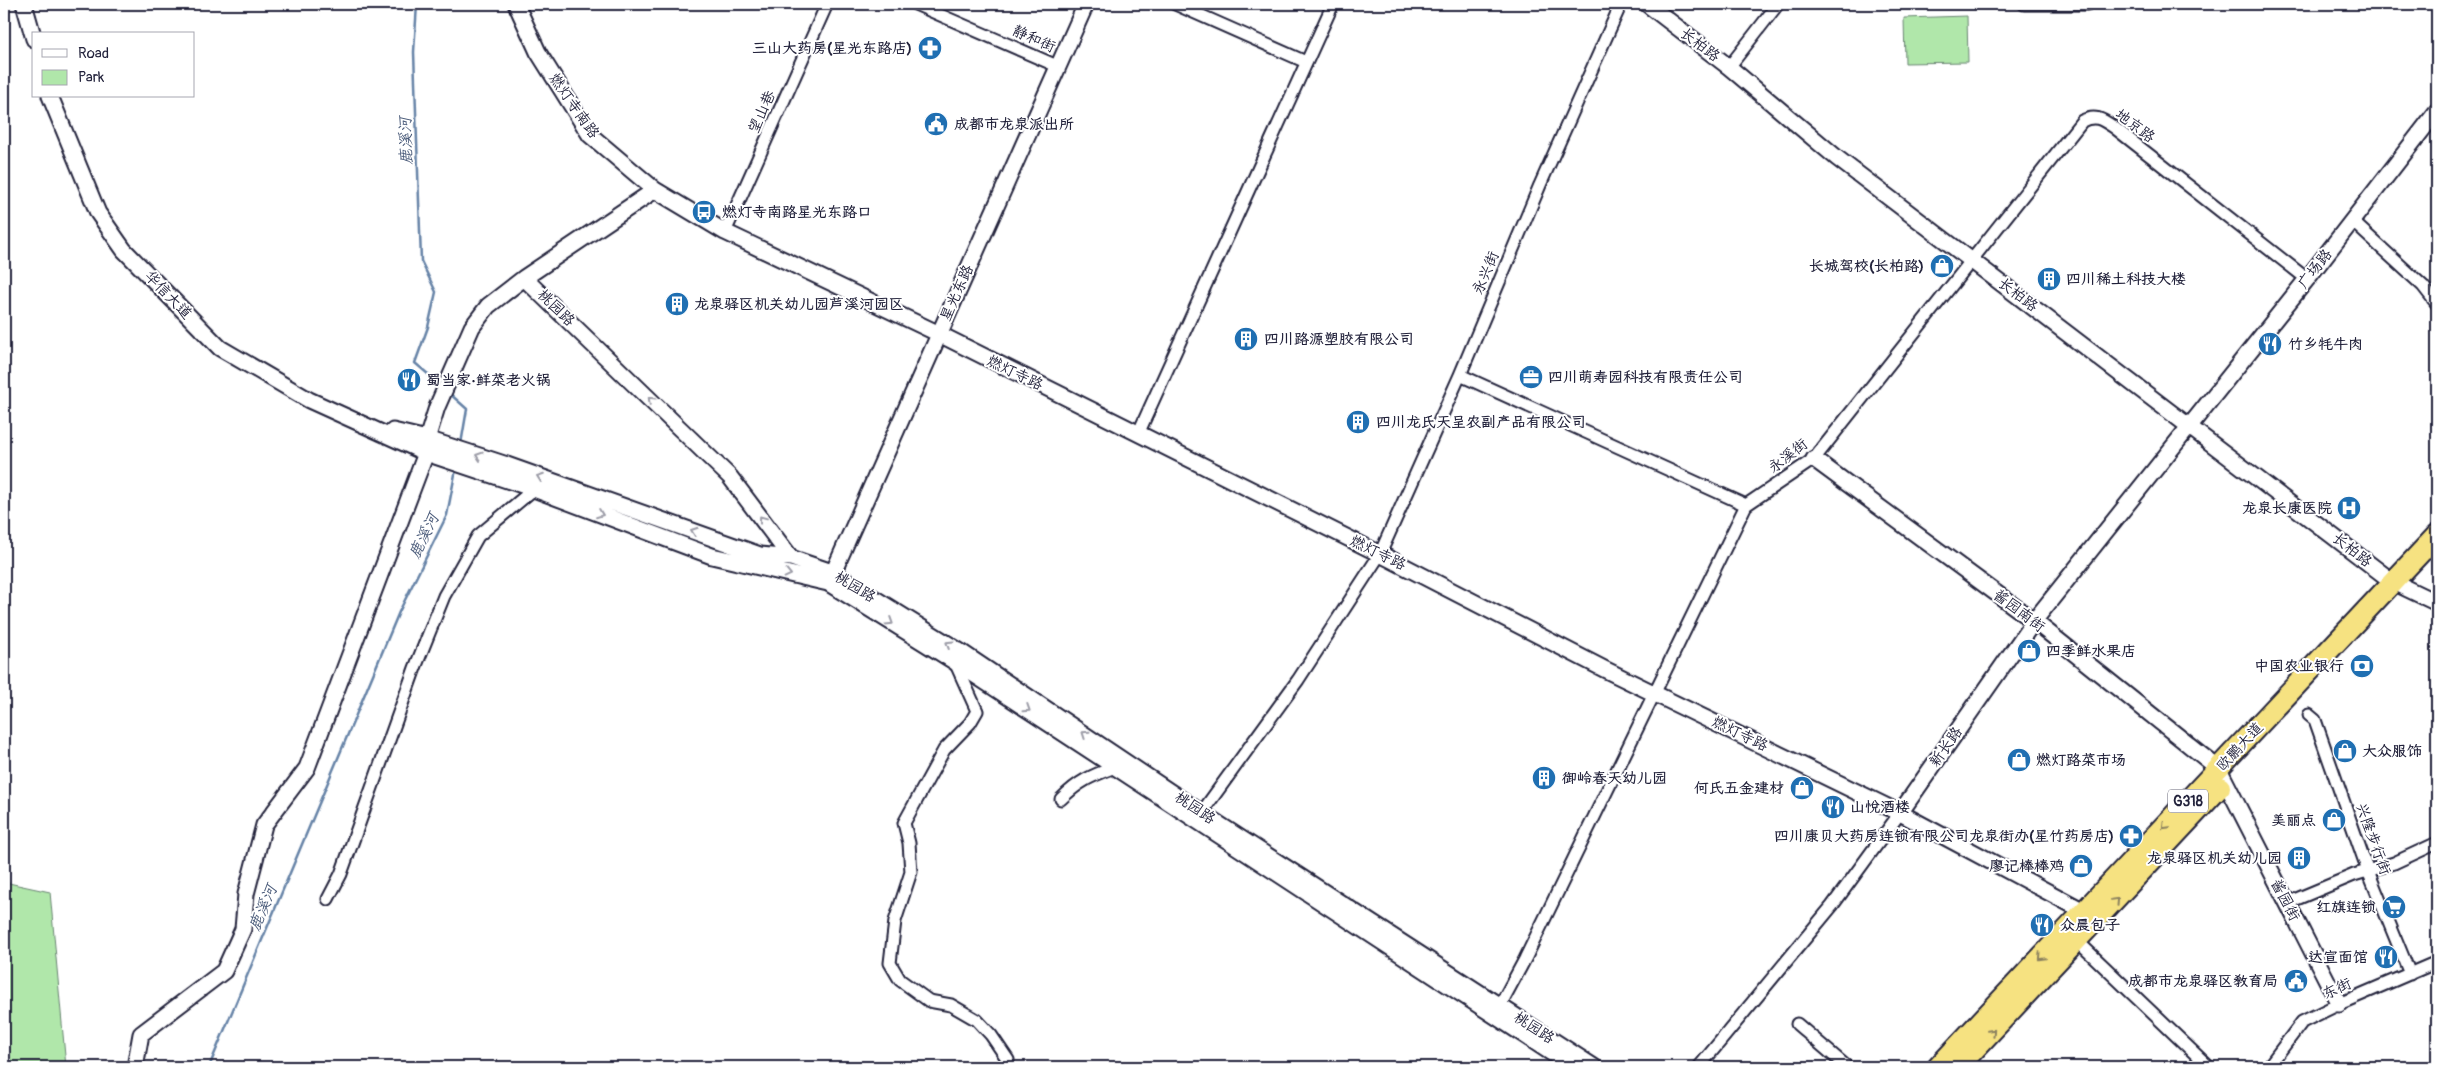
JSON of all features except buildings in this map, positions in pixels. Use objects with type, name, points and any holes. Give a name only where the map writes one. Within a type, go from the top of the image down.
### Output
[{"type":"highway","name":"欧鹏大道","points":[[1938,1067],[2092,915],[2399,585],[2437,534]]},
{"type":"highway","name":"欧鹏大道","points":[[2399,585],[2437,554]]},
{"type":"highway","name":"欧鹏大道","points":[[1958,1067],[2072,936]]},
{"type":"street","points":[[24,4],[32,32]]},
{"type":"street","name":"燃灯寺南路","points":[[516,4],[538,52],[590,135],[656,190]]},
{"type":"street","name":"望山巷","points":[[724,232],[827,4]]},
{"type":"street","name":"静和街","points":[[915,4],[1053,64]]},
{"type":"street","name":"星光东路","points":[[825,576],[935,333],[1053,64],[1075,4]]},
{"type":"street","name":"星光东路","points":[[1053,64],[1086,4]]},
{"type":"street","points":[[1175,4],[1306,62]]},
{"type":"street","points":[[1138,434],[1334,4]]},
{"type":"street","name":"永兴街","points":[[1198,817],[1298,680],[1380,554],[1460,374],[1540,185],[1621,4]]},
{"type":"street","name":"长柏路","points":[[1647,4],[1729,67],[1837,158],[2399,585],[2437,603]]},
{"type":"street","points":[[1729,67],[1778,4]]},
{"type":"street","points":[[2024,4],[2088,4]]},
{"type":"street","name":"华信大道","points":[[51,98],[98,213],[124,250],[220,348],[301,396],[360,424],[506,472]]},
{"type":"street","name":"广场路","points":[[2191,426],[2437,111]]},
{"type":"street","name":"地京路","points":[[1971,259],[2082,121],[2091,117],[2100,118],[2115,128],[2307,278]]},
{"type":"street","points":[[135,1067],[141,1034],[224,971],[242,929],[246,894],[264,825],[307,768],[426,446],[437,407],[472,327],[488,306],[524,278],[656,190]]},
{"type":"street","name":"燃灯寺路","points":[[656,190],[724,232],[935,333],[1900,813],[2092,915]]},
{"type":"street","points":[[2352,221],[2423,286],[2437,304]]},
{"type":"street","name":"永溪街","points":[[1497,1010],[1746,505],[1814,459],[1971,259]]},
{"type":"street","name":"桃园路","points":[[524,278],[730,477],[791,558]]},
{"type":"street","points":[[1460,374],[1746,505]]},
{"type":"street","name":"新长路","points":[[1699,1067],[1832,906],[1900,813],[2034,622],[2191,426]]},
{"type":"street","name":"酱园南街","points":[[1814,459],[2034,622],[2222,775]]},
{"type":"street","points":[[506,472],[534,489],[712,556],[825,576],[1115,768],[1198,817]]},
{"type":"street","name":"桃园路","points":[[506,472],[760,555],[791,558],[825,576],[961,652],[1198,817],[1497,1010],[1594,1067]]},
{"type":"street","points":[[328,899],[341,874],[415,668],[444,596],[478,536],[534,489]]},
{"type":"street","points":[[955,662],[977,711],[970,723],[944,750],[904,823],[909,843],[911,872],[895,921],[890,963],[900,980],[929,1001],[951,1005],[977,1020],[992,1035],[1008,1060],[1006,1067]]},
{"type":"street","name":"兴隆步行街","points":[[2309,714],[2315,720],[2368,871],[2410,974]]},
{"type":"street","points":[[1060,799],[1082,780],[1115,768]]},
{"type":"street","name":"酱园街","points":[[2222,775],[2338,1004]]},
{"type":"street","points":[[2287,903],[2368,871],[2394,863],[2437,843]]},
{"type":"street","points":[[2072,936],[2209,1067]]},
{"type":"street","name":"东街","points":[[2268,1067],[2302,1022],[2338,1004],[2437,962]]},
{"type":"street","points":[[1497,1010],[1573,1067]]},
{"type":"street","points":[[1797,1024],[1847,1067]]},
{"type":"green space","points":[[1967,16],[1968,62],[1905,63],[1904,18]]},
{"type":"green space","points":[[4,882],[50,892],[66,1067],[4,1067]]},
{"type":"waterway","name":"鹿溪河","points":[[417,4],[414,52],[421,261],[436,292],[428,327],[415,363],[442,386]]},
{"type":"waterway","name":"鹿溪河","points":[[449,393],[467,409],[461,444]]},
{"type":"waterway","name":"鹿溪河","points":[[209,1067],[399,612],[447,515],[456,469]]},
{"type":"place","name":"三山大药房(星光东路店)","points":[[930,48]]},
{"type":"place","name":"成都市龙泉派出所","points":[[936,124]]},
{"type":"place","name":"燃灯寺南路星光东路口","points":[[704,212]]},
{"type":"place","name":"长城驾校(长柏路)","points":[[1942,266]]},
{"type":"place","name":"四川稀土科技大楼","points":[[2049,279]]},
{"type":"place","name":"龙泉驿区机关幼儿园芦溪河园区","points":[[677,304]]},
{"type":"place","name":"四川路源塑胶有限公司","points":[[1246,339]]},
{"type":"place","name":"竹乡牦牛肉","points":[[2270,344]]},
{"type":"place","name":"四川萌寿园科技有限责任公司","points":[[1531,377]]},
{"type":"place","name":"蜀当家·鲜菜老火锅","points":[[409,380]]},
{"type":"place","name":"四川龙氏天呈农副产品有限公司","points":[[1358,422]]},
{"type":"place","name":"龙泉长康医院","points":[[2349,508]]},
{"type":"place","name":"四季鲜水果店","points":[[2029,651]]},
{"type":"place","name":"中国农业银行","points":[[2362,666]]},
{"type":"place","name":"大众服饰","points":[[2345,751]]},
{"type":"place","name":"燃灯路菜市场","points":[[2019,760]]},
{"type":"place","name":"御岭春天幼儿园","points":[[1544,778]]},
{"type":"place","name":"何氏五金建材","points":[[1802,788]]},
{"type":"place","name":"山悦酒楼","points":[[1833,807]]},
{"type":"place","name":"美丽点","points":[[2334,820]]},
{"type":"place","name":"四川康贝大药房连锁有限公司龙泉街办(星竹药房店)","points":[[2131,836]]},
{"type":"place","name":"龙泉驿区机关幼儿园","points":[[2299,858]]},
{"type":"place","name":"廖记棒棒鸡","points":[[2081,866]]},
{"type":"place","name":"红旗连锁","points":[[2394,907]]},
{"type":"place","name":"众晨包子","points":[[2042,925]]},
{"type":"place","name":"达宣面馆","points":[[2386,957]]},
{"type":"place","name":"成都市龙泉驿区教育局","points":[[2296,981]]}]
